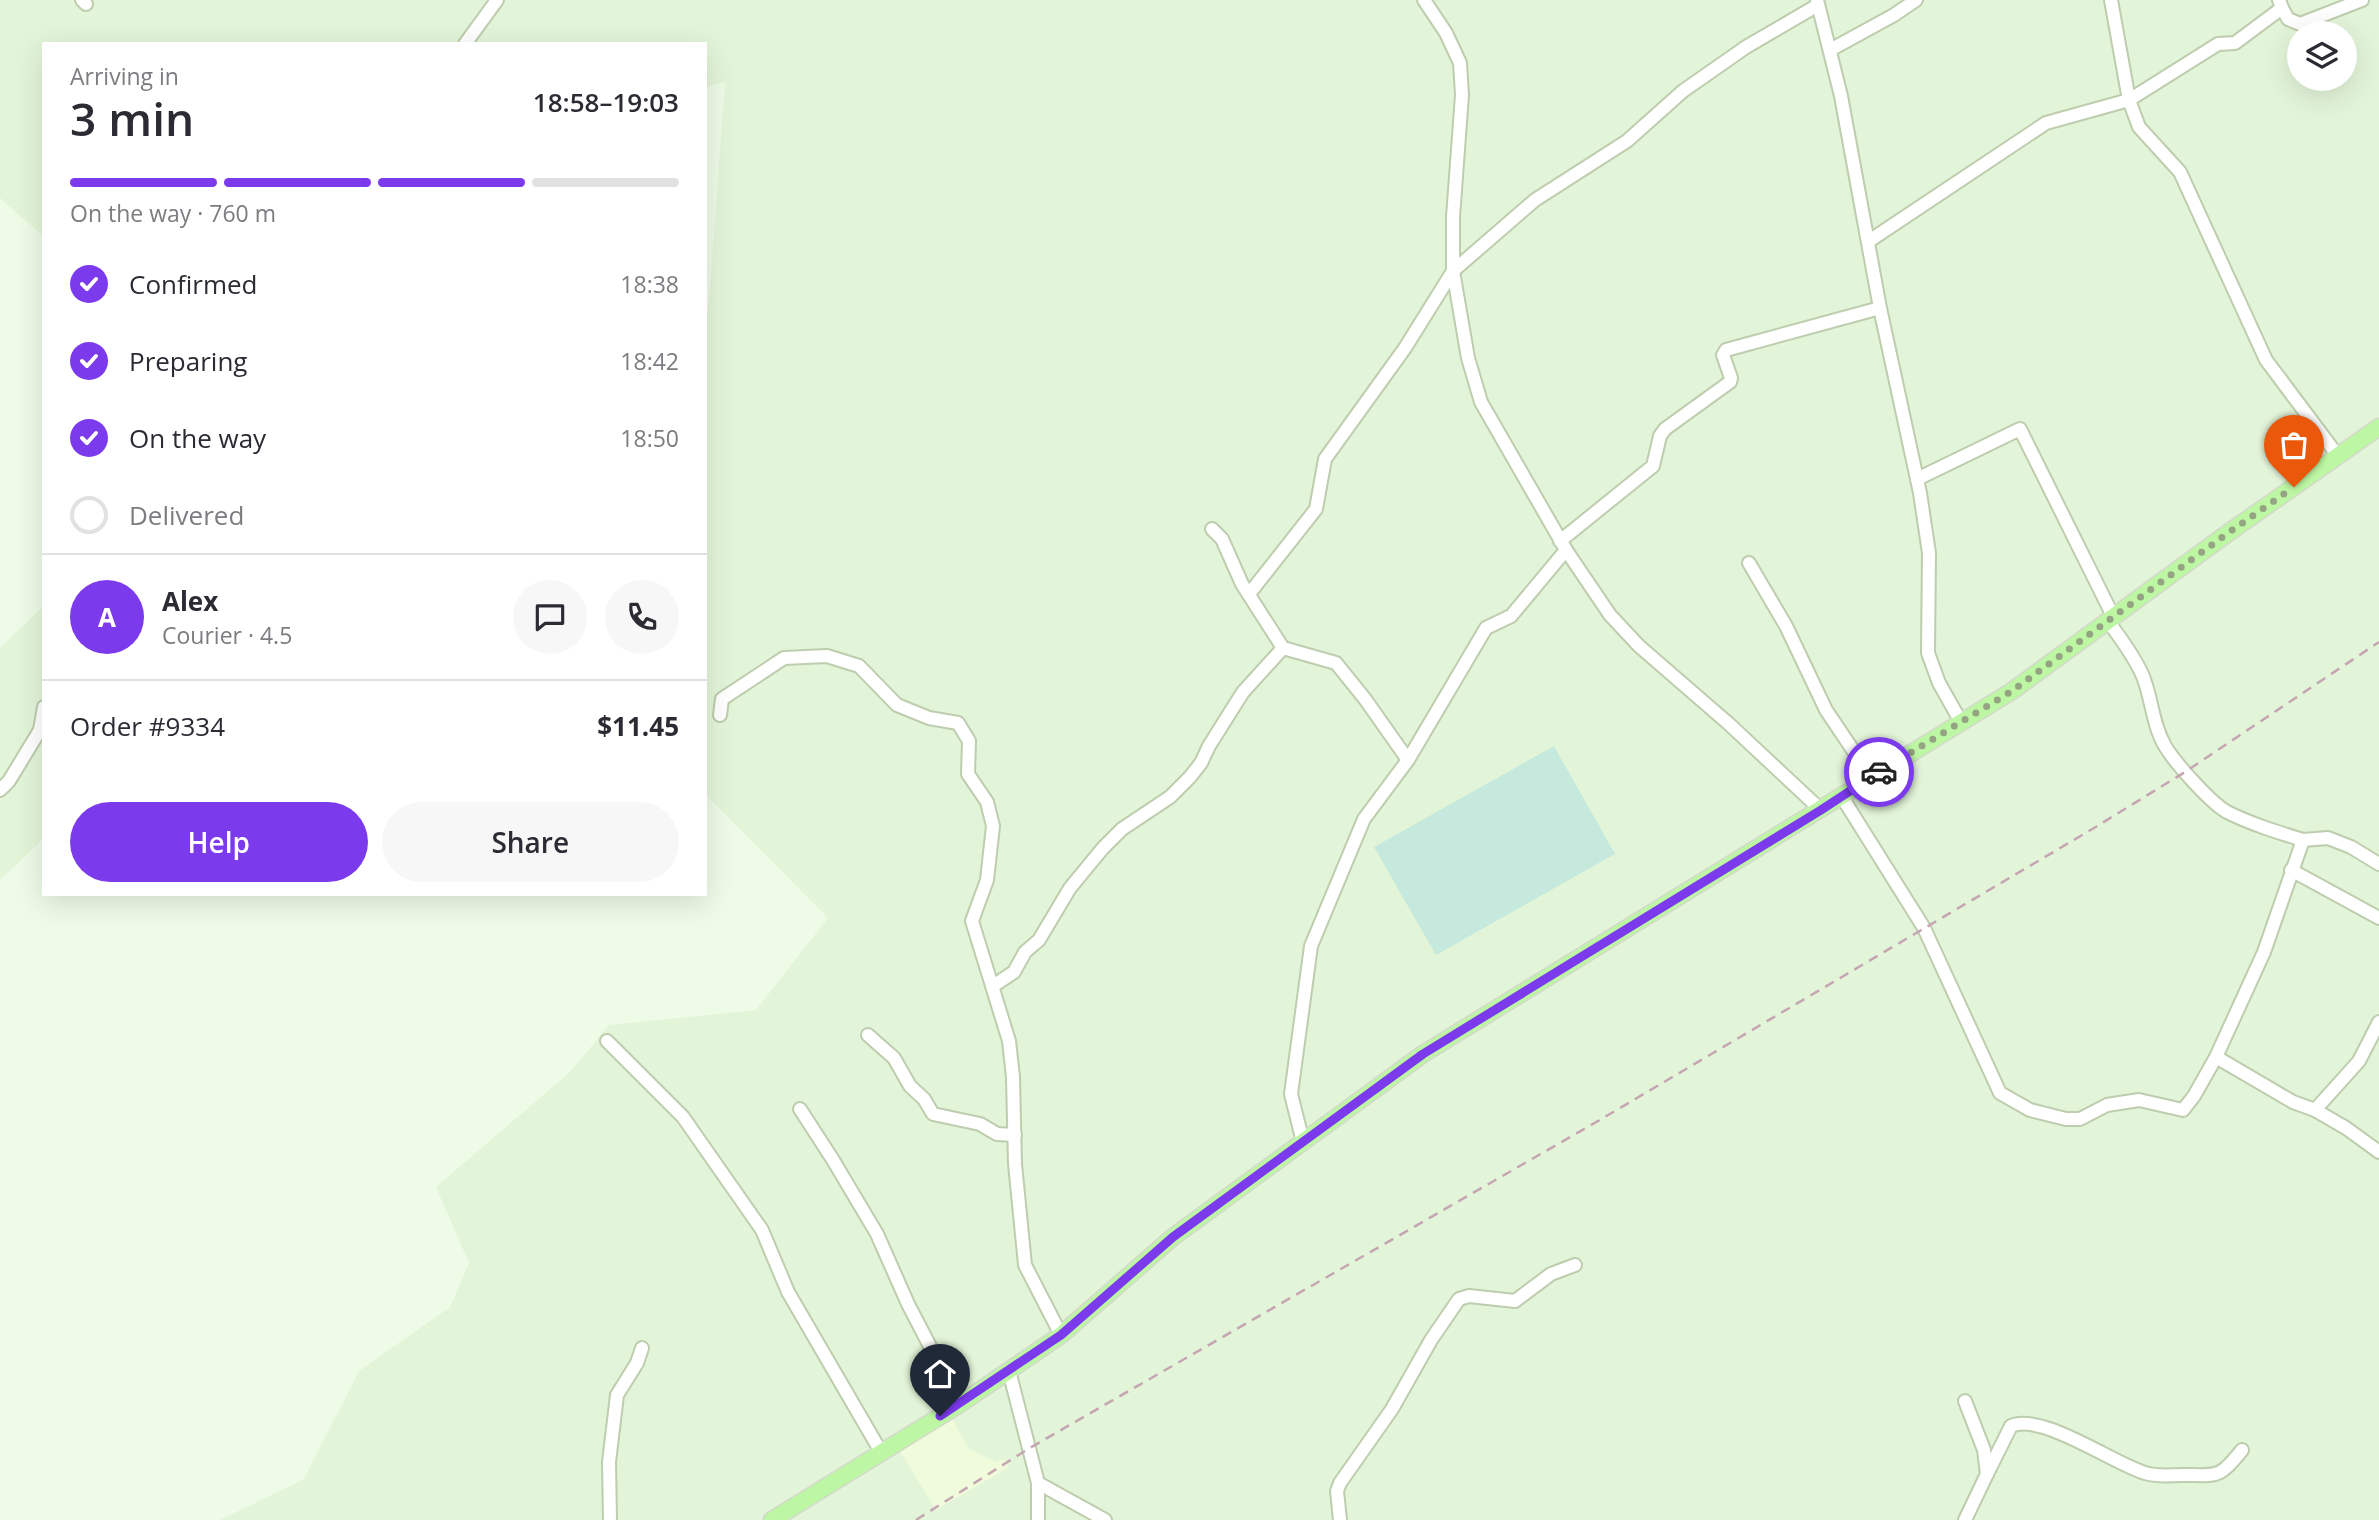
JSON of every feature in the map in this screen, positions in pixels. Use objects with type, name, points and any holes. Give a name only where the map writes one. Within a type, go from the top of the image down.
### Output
[{"type":"main road","points":[[772,1520],[960,1404],[1061,1335],[1173,1237],[1423,1054],[2012,691],[2379,427]]},
{"type":"street","points":[[466,42],[497,0]]},
{"type":"street","points":[[1424,0],[1446,33],[1460,63],[1462,95],[1453,217],[1453,271],[1468,359],[1481,402],[1563,546],[1610,615],[1639,646],[1729,724],[1821,810]]},
{"type":"street","points":[[1830,50],[1916,0]]},
{"type":"street","points":[[2111,0],[2129,100],[2139,127],[2180,172],[2266,360],[2338,456]]},
{"type":"street","points":[[1869,241],[2046,123],[2129,100],[2218,44],[2235,43],[2280,4],[2288,19],[2300,24],[2362,0]]},
{"type":"street","points":[[1249,594],[1316,509],[1325,459],[1405,348],[1453,271],[1535,200],[1627,141],[1683,91],[1817,2],[1830,50],[1880,308],[1917,479],[1929,553],[1928,653],[1939,683],[1961,722]]},
{"type":"street","points":[[1303,1142],[1291,1094],[1311,946],[1364,819],[1408,760],[1486,628],[1511,616],[1563,546],[1653,466],[1660,436],[1665,429],[1730,382],[1723,355],[1726,350],[1880,308]]},
{"type":"street","points":[[1917,479],[2020,429],[2110,618],[2143,676],[2165,746],[2185,772],[2225,810],[2303,840],[2328,838],[2351,847],[2379,864]]},
{"type":"street","points":[[1212,529],[1222,539],[1236,573],[1283,648],[1336,663],[1408,760]]},
{"type":"street","points":[[1749,563],[1786,626],[1826,710],[1871,777]]},
{"type":"street","points":[[993,986],[1014,972],[1025,952],[1039,940],[1070,888],[1103,848],[1122,829],[1170,797],[1190,777],[1243,692],[1283,648]]},
{"type":"street","points":[[720,715],[722,699],[784,658],[827,656],[859,666],[897,705],[929,718],[958,723],[969,741],[968,774],[987,802],[993,826],[987,880],[972,921],[1009,1041],[1017,1201],[1023,1231],[1025,1265],[1061,1335]]},
{"type":"street","points":[[0,790],[40,730],[42,718]]},
{"type":"street","points":[[1842,797],[1924,928],[2000,1093],[2030,1110],[2066,1119],[2080,1119],[2107,1105],[2139,1100],[2183,1110],[2216,1057],[2263,952],[2303,840]]},
{"type":"street","points":[[2291,870],[2379,918]]},
{"type":"street","points":[[2315,1110],[2359,1061],[2379,1021]]},
{"type":"street","points":[[868,1035],[894,1058],[910,1086],[924,1099],[933,1114],[980,1124],[998,1134],[1015,1135]]},
{"type":"street","points":[[607,1041],[683,1117],[762,1230],[788,1292],[881,1452]]},
{"type":"street","points":[[2216,1057],[2293,1102],[2315,1110],[2346,1128],[2379,1152]]},
{"type":"street","points":[[800,1109],[877,1234],[908,1304],[960,1404]]},
{"type":"street","points":[[1340,1520],[1337,1491],[1340,1483],[1392,1409],[1431,1340],[1459,1298],[1469,1296],[1516,1301],[1551,1274],[1575,1265]]},
{"type":"street","points":[[610,1520],[609,1462],[617,1395],[637,1363],[642,1348]]},
{"type":"street","points":[[1009,1371],[1038,1483],[1038,1520]]},
{"type":"street","points":[[1965,1401],[1984,1450],[1987,1474]]},
{"type":"street","points":[[1965,1520],[2011,1426],[2020,1423],[2066,1435],[2146,1474],[2217,1475],[2227,1468],[2242,1450]]},
{"type":"street","points":[[1038,1483],[1105,1520]]},
{"type":"shaded area","points":[[0,0],[2379,0],[2379,1520],[220,1520],[304,1479],[359,1371],[450,1307],[469,1263],[436,1187],[570,1072],[609,1025],[756,1010],[828,918],[707,796],[707,312],[725,82],[707,86],[707,42],[42,42],[42,235],[0,198]]},
{"type":"shaded area","points":[[42,608],[42,840],[0,880],[0,648]]},
{"type":"shaded area","points":[[1554,746],[1615,854],[1436,955],[1374,847]]},
{"type":"shaded area","points":[[952,1419],[969,1449],[996,1462],[1004,1459],[1009,1467],[936,1510],[899,1450]]},
{"type":"railway","points":[[916,1520],[1028,1449],[1598,1121],[2094,828],[2185,772],[2379,642]]},
{"type":"way so far","points":[[1879,772],[2012,691],[2294,487]]},
{"type":"route","points":[[940,1416],[1061,1335],[1173,1237],[1423,1054],[1879,772]]}]
